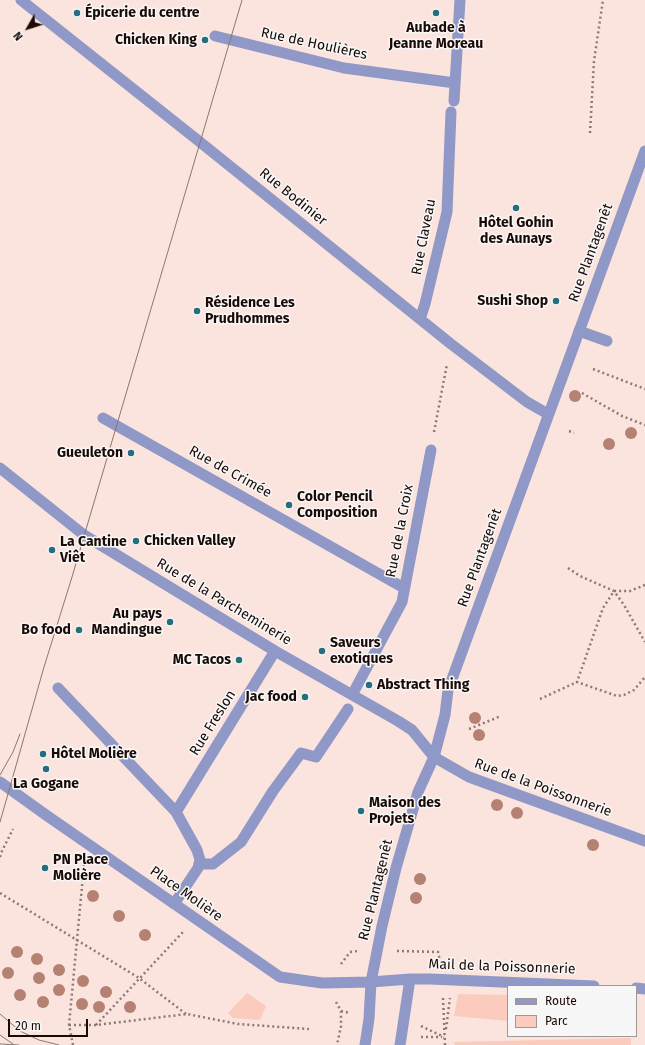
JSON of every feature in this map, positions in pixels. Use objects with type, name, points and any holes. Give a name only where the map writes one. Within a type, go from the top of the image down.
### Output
[{"type":"street","name":"Rue Bodinier","points":[[21,0],[420,319],[527,402],[548,414]]},
{"type":"street","name":"Rue Claveau","points":[[420,319],[447,212],[460,0]]},
{"type":"street","name":"Rue de Houlières","points":[[216,36],[344,68],[455,83]]},
{"type":"street","name":"Rue Plantagenêt","points":[[365,1045],[369,1019],[371,982],[382,926],[396,868],[418,792],[434,757],[445,715],[448,690],[645,151]]},
{"type":"street","points":[[579,330],[607,341]]},
{"type":"street","name":"Rue de Crimée","points":[[103,418],[404,588]]},
{"type":"street","name":"Rue de la Croix","points":[[352,695],[402,602],[431,450]]},
{"type":"street","name":"Rue de la Parcheminerie","points":[[0,468],[84,536],[275,651],[412,730],[434,757]]},
{"type":"street","name":"Rue Freslon","points":[[176,812],[275,651]]},
{"type":"street","points":[[58,688],[176,812],[197,850],[200,864],[174,904]]},
{"type":"street","points":[[200,864],[213,864],[242,842],[273,791],[301,753],[316,757],[348,709]]},
{"type":"street","name":"Rue de la Poissonnerie","points":[[434,757],[468,777],[645,841]]},
{"type":"street","name":"Place Molière","points":[[0,782],[280,978],[322,983],[371,982]]},
{"type":"street","points":[[400,1045],[410,979]]},
{"type":"street","name":"Mail de la Poissonnerie","points":[[371,982],[410,979],[572,985]]},
{"type":"path","points":[[590,133],[594,61],[603,0]]},
{"type":"path","points":[[431,450],[447,363]]},
{"type":"path","points":[[593,369],[645,389]]},
{"type":"path","points":[[582,393],[622,416],[645,425]]},
{"type":"path","points":[[569,431],[574,433]]},
{"type":"path","points":[[568,568],[580,576],[614,591],[630,592],[645,585]]},
{"type":"path","points":[[614,591],[624,605],[645,642]]},
{"type":"path","points":[[577,682],[603,608],[614,591]]},
{"type":"path","points":[[540,699],[577,682],[617,696],[624,695],[634,690],[645,677]]},
{"type":"path","points":[[469,729],[501,716]]},
{"type":"path","points":[[0,857],[13,829]]},
{"type":"path","points":[[73,1045],[69,1025],[86,843]]},
{"type":"path","points":[[0,893],[139,978],[187,1014]]},
{"type":"path","points":[[96,1025],[196,919]]},
{"type":"path","points":[[335,982],[334,1000],[341,1011],[341,1026],[337,1045]]},
{"type":"path","points":[[445,1045],[444,1037],[450,996]]},
{"type":"path","points":[[69,1025],[96,1025],[187,1014],[238,1024],[309,1029]]},
{"type":"path","points":[[414,1037],[444,1037]]},
{"type":"green space","points":[[247,993],[266,1006],[260,1020],[233,1018],[228,1013]]},
{"type":"green space","points":[[458,994],[507,995],[507,1021],[454,1016]]},
{"type":"green space","points":[[631,1038],[631,1045],[455,1045],[454,1042]]},
{"type":"tram line","points":[[0,822],[44,667],[72,577],[242,0]]},
{"type":"tram line","points":[[0,775],[13,752],[20,734]]},
{"type":"tram line","points":[[0,1014],[20,1031],[39,1040],[59,1045]]},
{"type":"tram line","points":[[0,1035],[13,1044]]},
{"type":"tram line","points":[[0,1044],[19,1045]]},
{"type":"place","name":"Épicerie du centre","points":[[77,13]]},
{"type":"place","name":"Aubade à Jeanne Moreau","points":[[436,13]]},
{"type":"place","name":"Chicken King","points":[[205,40]]},
{"type":"place","name":"Hôtel Gohin des Aunays","points":[[516,208]]},
{"type":"place","name":"Sushi Shop","points":[[556,301]]},
{"type":"place","name":"Résidence Les Prudhommes","points":[[197,311]]},
{"type":"place","name":"Gueuleton","points":[[131,453]]},
{"type":"place","name":"Color Pencil Composition","points":[[289,505]]},
{"type":"place","name":"Chicken Valley","points":[[136,541]]},
{"type":"place","name":"La Cantine Viêt","points":[[52,550]]},
{"type":"place","name":"Au pays Mandingue","points":[[170,622]]},
{"type":"place","name":"Bo food","points":[[79,630]]},
{"type":"place","name":"Saveurs exotiques","points":[[322,651]]},
{"type":"place","name":"MC Tacos","points":[[239,660]]},
{"type":"place","name":"Abstract Thing","points":[[369,685]]},
{"type":"place","name":"Jac food","points":[[305,697]]},
{"type":"place","name":"Hôtel Molière","points":[[43,754]]},
{"type":"place","name":"La Gogane","points":[[46,769]]},
{"type":"place","name":"Maison des Projets","points":[[361,811]]},
{"type":"place","name":"PN Place Molière","points":[[45,868]]}]
